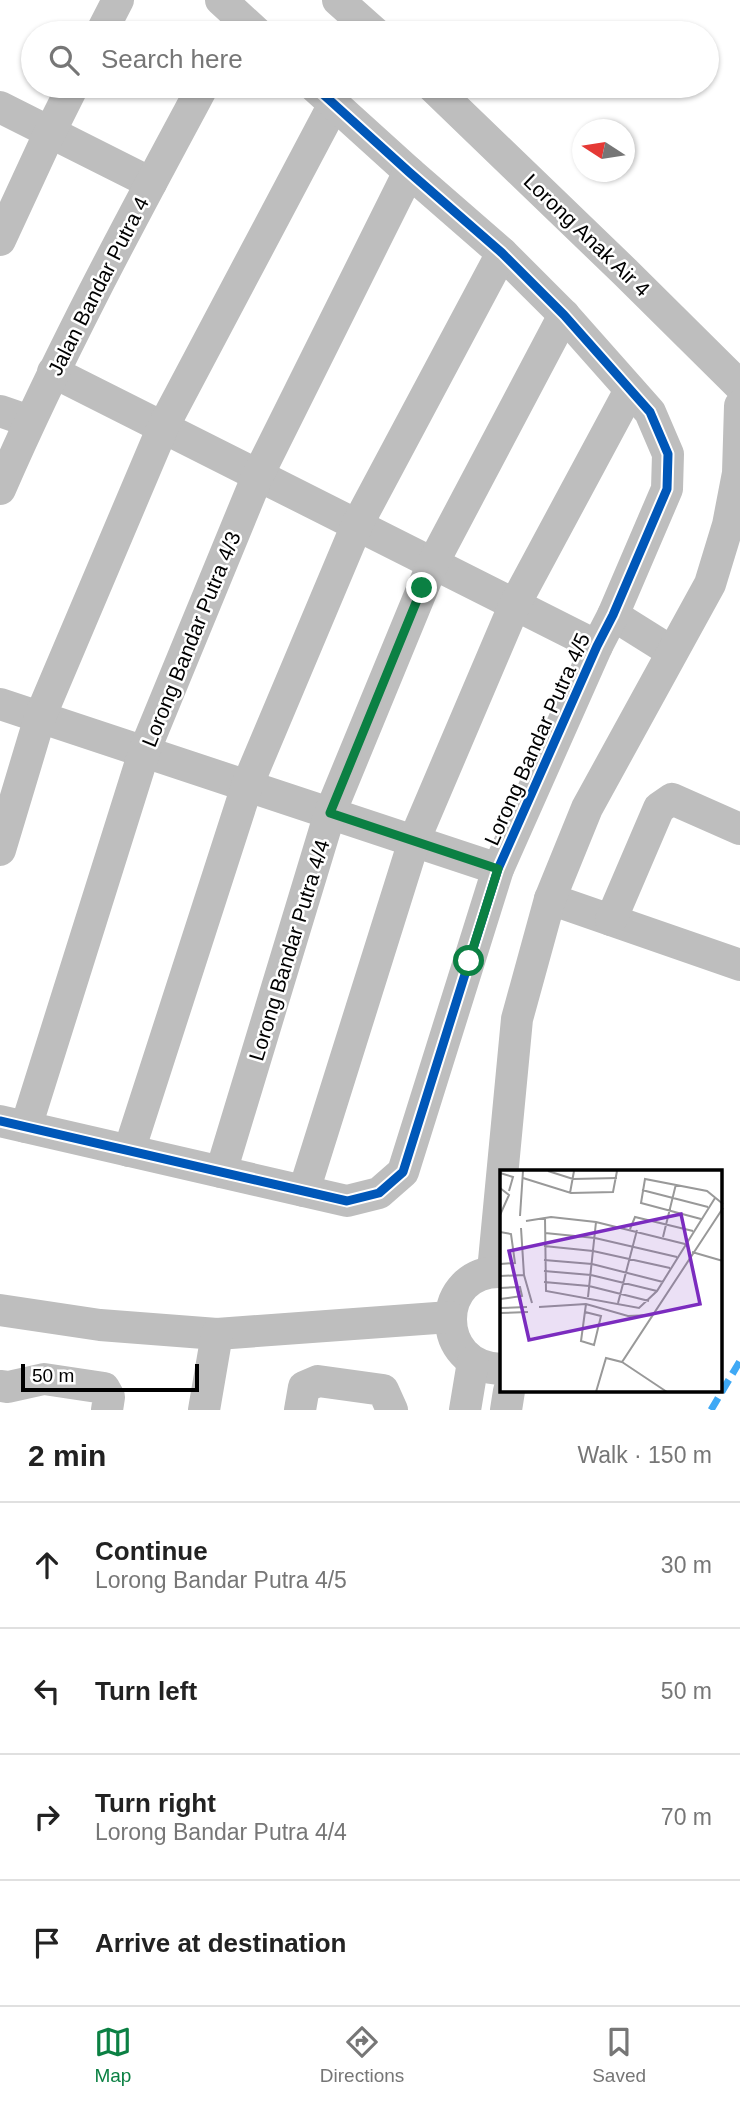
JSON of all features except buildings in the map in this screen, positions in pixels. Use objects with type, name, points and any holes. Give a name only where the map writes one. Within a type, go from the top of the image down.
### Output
[{"type":"street","points":[[107,21],[118,0]]},
{"type":"street","points":[[338,0],[362,21]]},
{"type":"street","points":[[0,240],[68,98]]},
{"type":"street","name":"Jalan Bandar Putra 4","points":[[0,489],[29,421],[110,259],[197,98]]},
{"type":"street","points":[[0,850],[40,717],[163,427],[323,98]]},
{"type":"street","points":[[13,1124],[304,1191],[414,841],[515,604],[630,390],[564,315],[502,253],[327,98]]},
{"type":"street","name":"Lorong Anak Air 4","points":[[444,98],[740,386]]},
{"type":"street","points":[[0,107],[151,183]]},
{"type":"street","name":"Lorong Bandar Putra 4/3","points":[[13,1124],[144,752],[258,475],[409,172]]},
{"type":"street","points":[[129,1151],[247,786],[357,525],[502,253]]},
{"type":"street","name":"Lorong Bandar Putra 4/4","points":[[221,1172],[330,813],[433,563],[564,315]]},
{"type":"street","points":[[54,372],[597,646]]},
{"type":"street","name":"Lorong Bandar Putra 4/5","points":[[304,1191],[347,1201],[379,1193],[402,1172],[498,869],[667,489],[668,454],[650,412],[630,390]]},
{"type":"street","points":[[505,1170],[517,1019],[550,899],[587,808],[710,584],[728,525],[738,473],[740,406]]},
{"type":"street","points":[[0,411],[29,421]]},
{"type":"street","points":[[613,615],[673,652]]},
{"type":"street","points":[[0,704],[498,869]]},
{"type":"street","points":[[611,920],[659,808],[672,799],[740,829]]},
{"type":"street","points":[[550,899],[740,965]]},
{"type":"street","points":[[465,1410],[487,1365],[460,1350],[452,1334],[450,1317],[454,1301],[463,1286],[477,1276],[497,1271],[500,1233]]},
{"type":"street","points":[[0,1310],[100,1325],[217,1335],[450,1317]]},
{"type":"street","points":[[204,1410],[217,1335]]},
{"type":"street","points":[[10,1395],[44,1379],[104,1388],[109,1397],[107,1410]]},
{"type":"street","points":[[300,1410],[303,1387],[318,1381],[387,1400]]},
{"type":"street","points":[[506,1410],[509,1392]]},
{"type":"marked path","points":[[722,1391],[740,1361]]},
{"type":"marked path","points":[[711,1410],[722,1392]]},
{"type":"cycle path","points":[[0,1121],[347,1201],[379,1193],[403,1172],[498,869],[667,489],[668,454],[650,412],[564,315],[502,253],[327,98]]},
{"type":"route","points":[[422,588],[330,813],[498,869],[469,961]]}]
